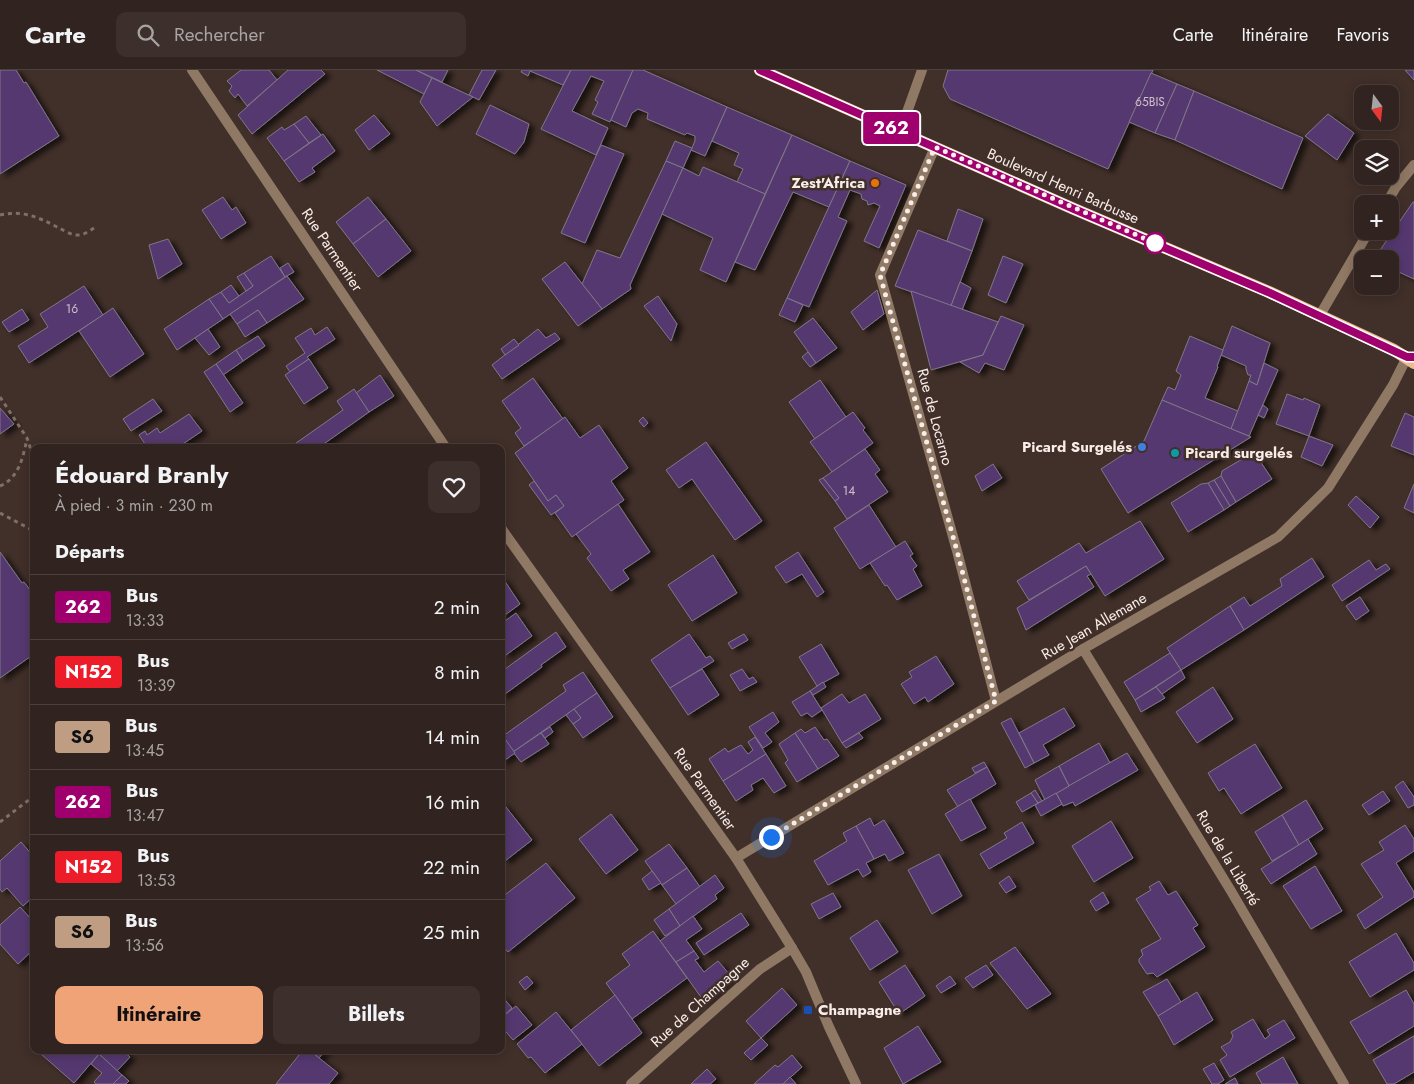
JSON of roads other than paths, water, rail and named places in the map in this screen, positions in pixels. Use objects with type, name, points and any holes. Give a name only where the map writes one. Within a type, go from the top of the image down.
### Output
[{"type":"main road","name":"Boulevard Henri Barbusse","points":[[760,70],[1320,316],[1412,359]]},
{"type":"street","name":"Rue Parmentier","points":[[192,70],[443,444]]},
{"type":"street","points":[[900,132],[922,70]]},
{"type":"street","name":"Rue de Locarno","points":[[935,147],[880,275],[957,551],[996,701]]},
{"type":"street","points":[[1391,195],[1414,165]]},
{"type":"street","points":[[1320,316],[1364,240]]},
{"type":"street","name":"Rue Jean Allemane","points":[[736,858],[1083,649],[1278,536],[1328,488],[1393,385],[1412,359]]},
{"type":"street","name":"Rue Parmentier","points":[[505,534],[736,858],[806,972],[856,1084]]},
{"type":"street","name":"Rue de la Liberté","points":[[1083,649],[1231,891],[1344,1084]]},
{"type":"street","name":"Rue de Champagne","points":[[631,1084],[760,969],[792,948]]},
{"type":"place","name":"Zest'Africa","points":[[875,183]]},
{"type":"place","name":"Picard Surgelés","points":[[1142,447]]},
{"type":"place","name":"Picard surgelés","points":[[1175,453]]},
{"type":"place","name":"Champagne","points":[[808,1010]]}]
